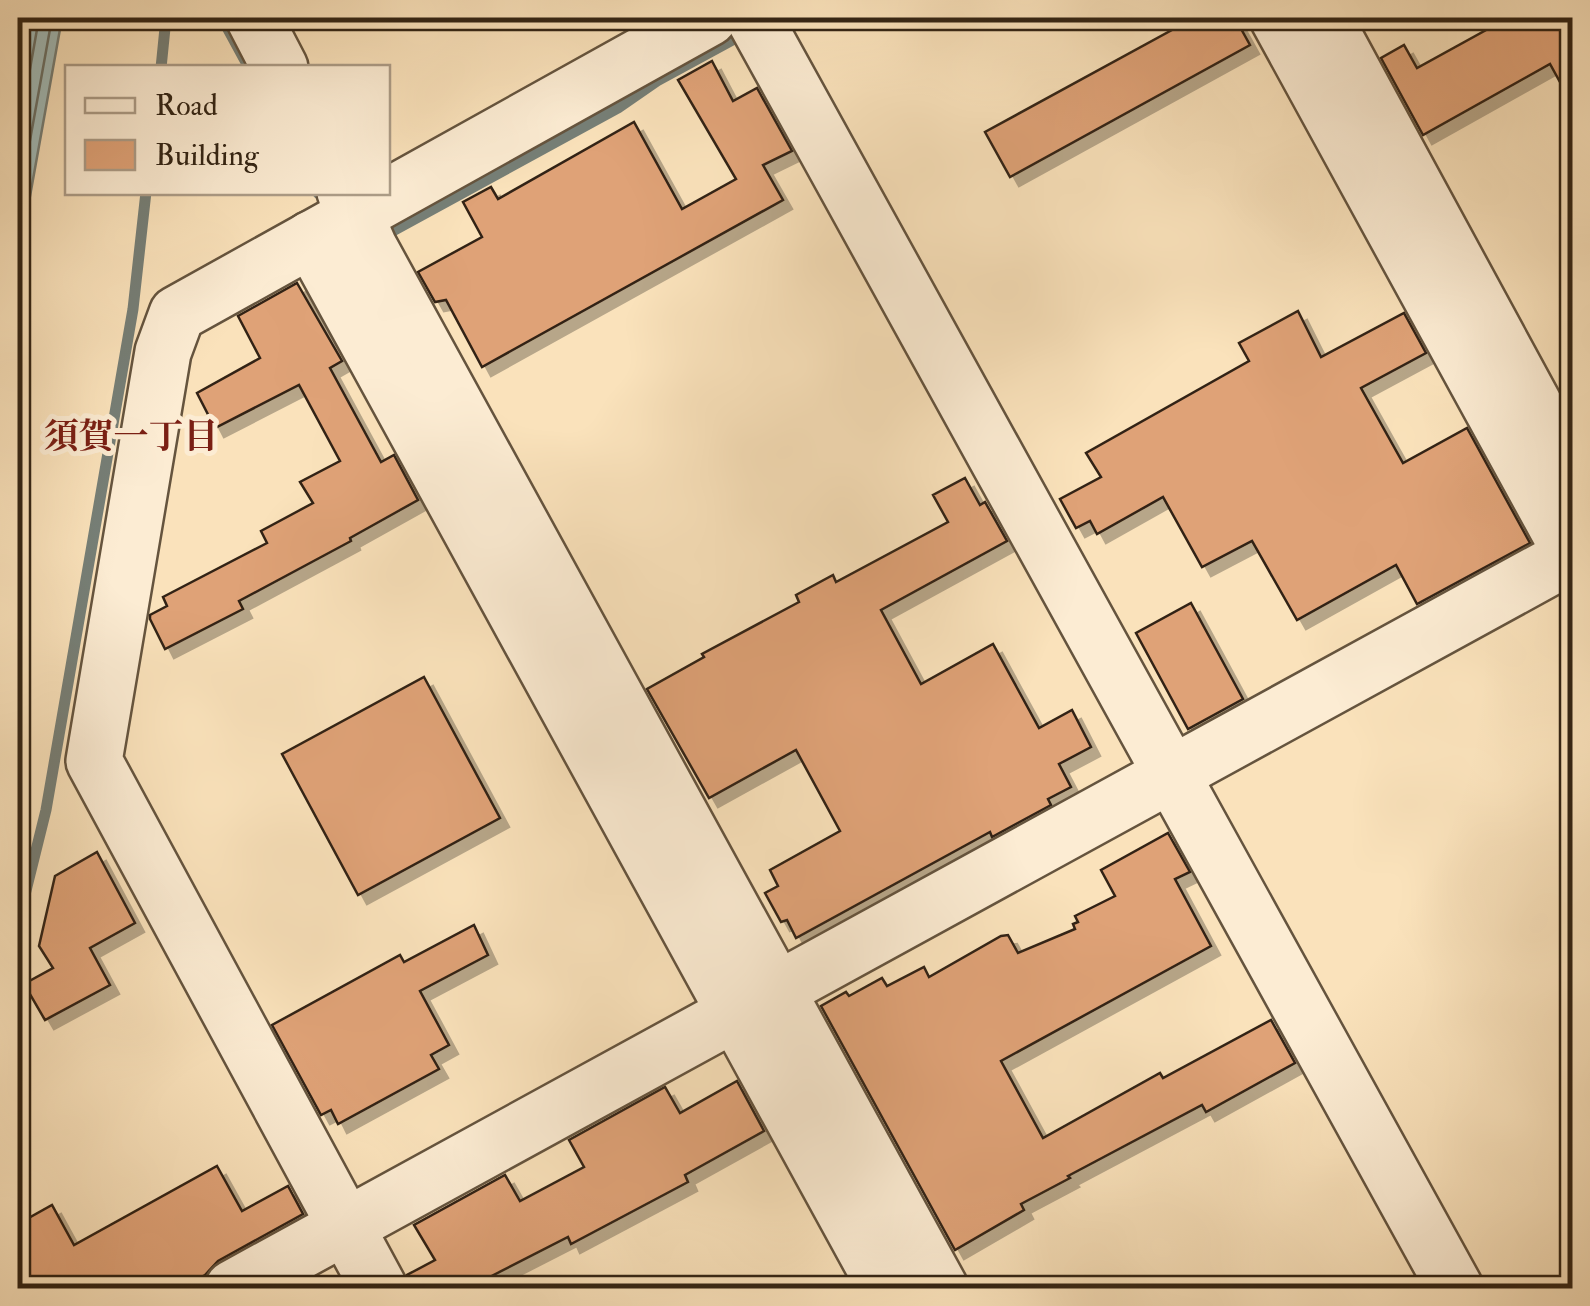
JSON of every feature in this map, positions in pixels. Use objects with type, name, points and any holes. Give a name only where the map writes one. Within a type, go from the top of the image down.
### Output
[{"type":"street","points":[[254,18],[278,65]]},
{"type":"street","points":[[390,188],[709,18]]},
{"type":"street","points":[[754,18],[1455,1288]]},
{"type":"street","points":[[233,1288],[1572,555],[1278,18]]},
{"type":"street","points":[[1324,18],[1572,475]]},
{"type":"street","points":[[377,195],[178,314],[163,352],[94,762],[379,1288]]},
{"type":"street","points":[[338,216],[369,248],[756,1003],[886,1288]]},
{"type":"street","points":[[756,1003],[940,1288]]},
{"type":"water","points":[[18,18],[62,18],[18,263]]},
{"type":"building","points":[[1194,18],[1235,18],[1250,45],[1010,177],[985,132]]},
{"type":"building","points":[[1508,18],[1572,18],[1572,104],[1550,64],[1423,135],[1381,58],[1404,45],[1417,68]]},
{"type":"building","points":[[712,61],[733,101],[757,88],[792,151],[763,165],[783,200],[482,367],[446,300],[435,302],[418,272],[482,237],[463,202],[491,187],[498,199],[634,122],[682,209],[736,179],[678,80]]},
{"type":"building","points":[[297,283],[342,361],[330,368],[381,462],[394,455],[418,500],[239,601],[243,609],[165,649],[150,619],[150,615],[167,606],[163,597],[267,543],[261,531],[313,503],[300,482],[340,461],[299,385],[215,428],[197,393],[260,358],[238,316]]},
{"type":"building","points":[[1298,311],[1321,357],[1404,313],[1426,353],[1361,388],[1403,463],[1467,428],[1530,543],[1417,604],[1396,565],[1297,620],[1252,541],[1202,567],[1163,497],[1097,534],[1090,521],[1076,528],[1060,499],[1101,477],[1086,453],[1249,361],[1239,343]]},
{"type":"building","points":[[965,478],[980,505],[985,502],[1007,541],[881,610],[921,684],[993,644],[1039,728],[1072,710],[1091,747],[1059,764],[1071,787],[1048,799],[1051,805],[992,837],[990,832],[796,938],[787,920],[781,922],[765,893],[778,886],[770,870],[840,831],[796,750],[709,798],[647,689],[704,657],[702,654],[799,602],[796,595],[833,575],[836,582],[948,522],[933,495]]},
{"type":"building","points":[[1191,603],[1243,699],[1188,729],[1136,633]]},
{"type":"building","points":[[424,677],[500,818],[358,895],[282,754]]},
{"type":"building","points":[[1168,833],[1190,872],[1175,879],[1211,946],[1001,1061],[1043,1138],[1160,1073],[1163,1078],[1271,1020],[1295,1063],[1206,1112],[1202,1105],[1068,1176],[1021,1204],[1024,1210],[955,1250],[821,1006],[882,978],[887,986],[924,967],[929,977],[1001,936],[1008,935],[1018,953],[1075,929],[1075,916],[1115,896],[1101,870]]},
{"type":"building","points":[[97,852],[135,923],[90,948],[110,985],[45,1020],[24,984],[53,968],[39,946],[55,876]]},
{"type":"building","points":[[474,925],[488,955],[420,991],[449,1045],[431,1055],[439,1069],[338,1124],[331,1110],[321,1115],[272,1025],[400,955],[404,962]]},
{"type":"building","points":[[737,1081],[764,1131],[685,1175],[688,1182],[571,1244],[568,1237],[468,1288],[410,1288],[407,1275],[435,1260],[414,1225],[505,1175],[520,1201],[584,1167],[569,1140],[665,1087],[680,1113]]},
{"type":"building","points":[[217,1166],[242,1211],[288,1186],[303,1214],[218,1261],[205,1275],[181,1288],[18,1288],[18,1224],[52,1205],[74,1245]]},
{"type":"waterway","points":[[161,65],[166,18]]},
{"type":"waterway","points":[[222,18],[247,64]]},
{"type":"waterway","points":[[380,238],[618,108],[657,81],[738,37]]},
{"type":"waterway","points":[[18,923],[46,810],[133,309],[146,195]]},
{"type":"district","name":"須賀一丁目","points":[[131,437]]}]
